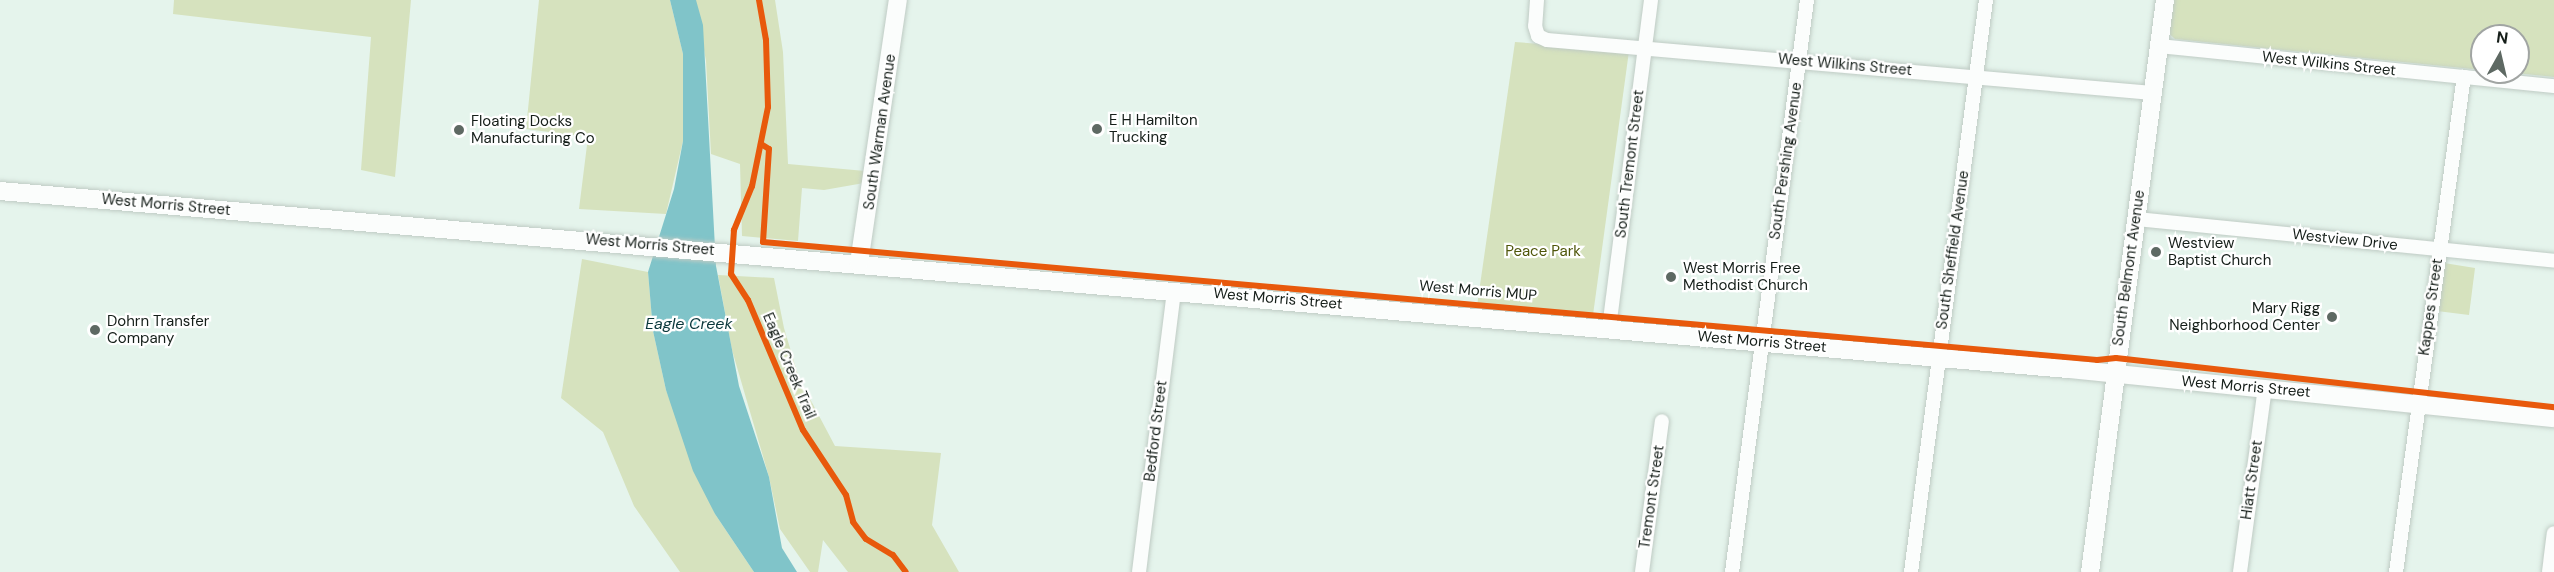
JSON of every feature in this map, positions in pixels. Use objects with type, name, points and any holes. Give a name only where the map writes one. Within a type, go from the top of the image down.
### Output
[{"type":"main road","name":"South Warman Avenue","points":[[859,263],[898,0]]},
{"type":"main road","name":"South Belmont Avenue","points":[[2090,572],[2165,0]]},
{"type":"main road","name":"West Morris Street","points":[[0,191],[1939,357],[2554,418]]},
{"type":"street","name":"West Wilkins Street","points":[[1537,0],[1538,36],[1645,48],[2153,93]]},
{"type":"street","name":"South Tremont Street","points":[[1608,328],[1651,0]]},
{"type":"street","name":"South Pershing Avenue","points":[[1732,572],[1807,0]]},
{"type":"street","name":"South Sheffield Avenue","points":[[1911,572],[1986,0]]},
{"type":"street","name":"West Wilkins Street","points":[[2159,46],[2464,77]]},
{"type":"street","points":[[2464,77],[2554,86]]},
{"type":"street","name":"Kappes Street","points":[[2396,572],[2464,77]]},
{"type":"street","name":"Westview Drive","points":[[2136,219],[2554,261]]},
{"type":"street","name":"Bedford Street","points":[[1138,572],[1174,290]]},
{"type":"street","name":"Hiatt Street","points":[[2240,572],[2265,388]]},
{"type":"street","name":"Tremont Street","points":[[1642,572],[1662,421]]},
{"type":"street","points":[[2549,572],[2554,533]]},
{"type":"green space","points":[[174,0],[411,0],[395,177],[361,170],[371,37],[173,14]]},
{"type":"green space","points":[[539,0],[670,0],[683,54],[683,141],[666,214],[579,209],[588,137],[526,129]]},
{"type":"green space","points":[[695,0],[775,0],[783,52],[788,164],[865,171],[864,183],[824,190],[802,188],[798,241],[742,236],[740,164],[711,154],[706,61]]},
{"type":"green space","points":[[2170,0],[2554,0],[2554,77],[2530,75],[2530,24],[2470,24],[2470,69],[2175,39],[2166,31]]},
{"type":"green space","name":"Peace Park","points":[[1515,42],[1629,51],[1593,315],[1477,306]]},
{"type":"green space","points":[[582,259],[648,272],[653,331],[666,390],[715,514],[754,572],[680,572],[634,506],[603,432],[561,398]]},
{"type":"green space","points":[[2444,263],[2475,268],[2469,315],[2437,311]]},
{"type":"green space","points":[[718,275],[774,278],[784,328],[799,378],[835,446],[941,453],[932,525],[959,572],[848,572],[823,540],[818,572],[810,572],[780,529],[769,477],[732,350]]},
{"type":"water","name":"Eagle Creek","points":[[670,0],[696,0],[703,25],[716,266],[739,386],[769,477],[782,548],[797,572],[754,572],[715,514],[693,471],[666,390],[653,331],[648,272],[674,189],[683,141],[683,54]]},
{"type":"cycle path","name":"Eagle Creek Trail","points":[[759,0],[766,40],[768,107],[752,186],[734,230],[731,274],[748,300],[803,430],[846,495],[853,522],[866,539],[893,555],[906,572]]},
{"type":"cycle path","name":"West Morris MUP","points":[[761,144],[769,149],[763,242],[2097,360],[2116,358],[2554,407]]},
{"type":"place","name":"E H Hamilton Trucking","points":[[1097,129]]},
{"type":"place","name":"Floating Docks Manufacturing Co","points":[[459,130]]},
{"type":"place","name":"Westview Baptist Church","points":[[2156,252]]},
{"type":"place","name":"West Morris Free Methodist Church","points":[[1671,277]]},
{"type":"place","name":"Mary Rigg Neighborhood Center","points":[[2332,317]]},
{"type":"place","name":"Dohrn Transfer Company","points":[[95,330]]}]
